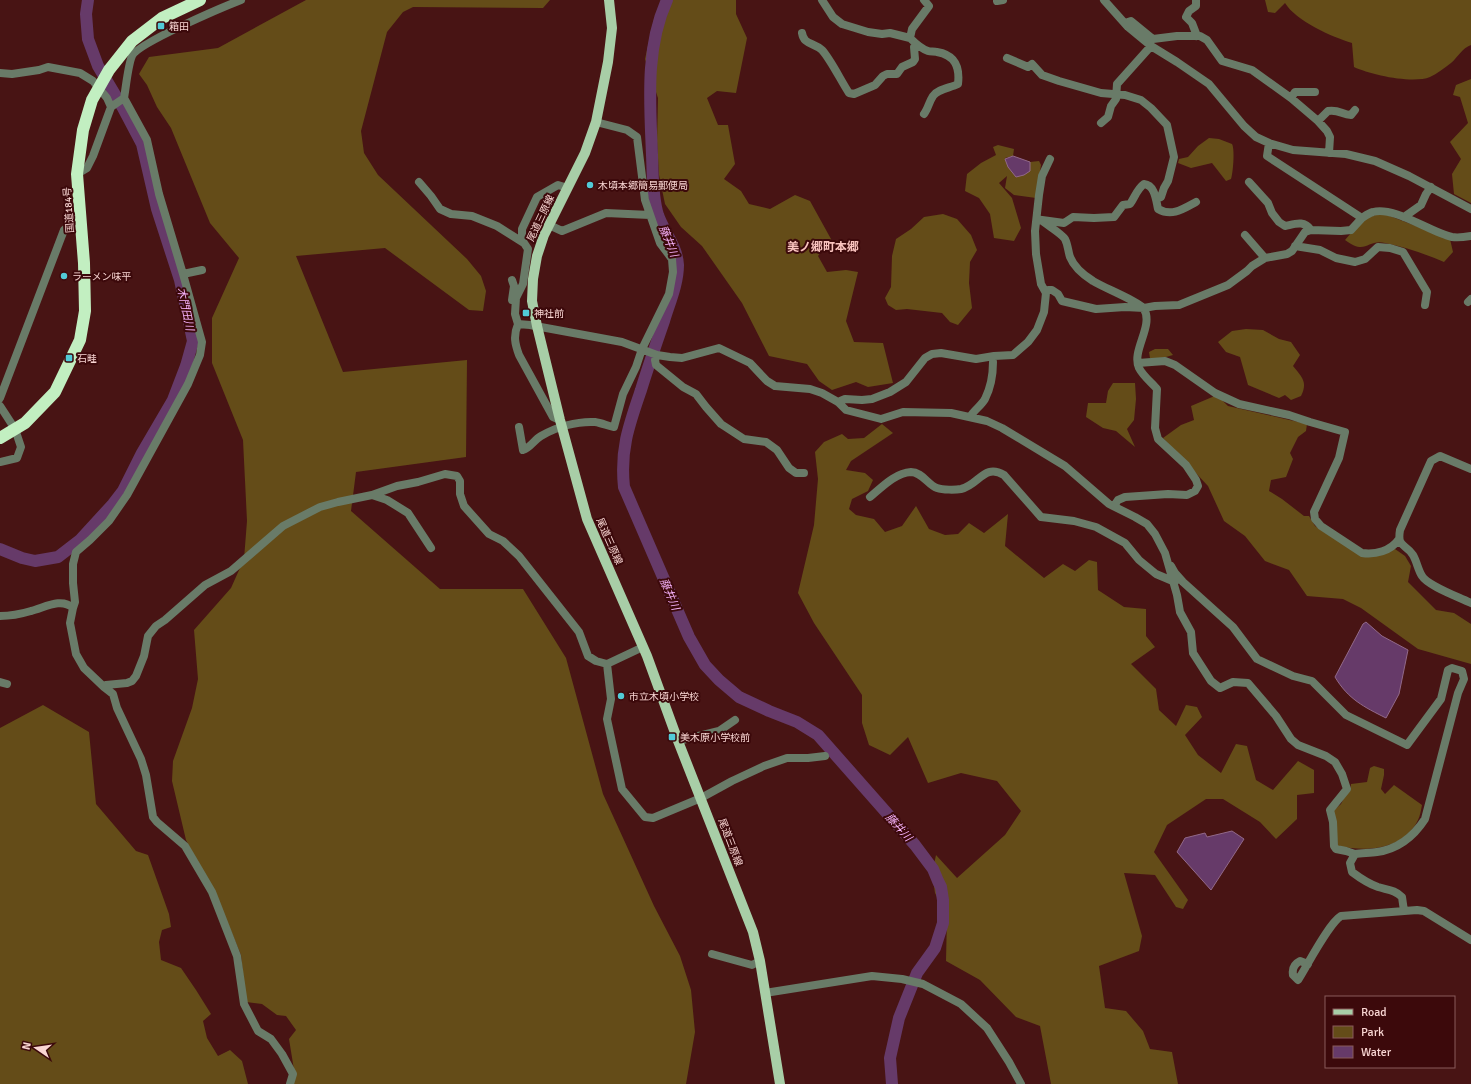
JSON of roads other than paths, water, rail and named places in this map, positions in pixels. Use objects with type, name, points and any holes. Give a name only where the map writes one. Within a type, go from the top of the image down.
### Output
[{"type":"highway","name":"国道184号","points":[[0,438],[25,423],[55,392],[80,340],[85,311],[84,264],[77,174],[82,130],[92,100],[109,70],[132,41],[162,18],[194,1]]},
{"type":"main road","name":"尾道三原線","points":[[609,0],[612,28],[608,62],[596,122],[585,154],[544,235],[537,256],[532,279],[532,302],[561,424],[587,519],[643,647],[753,932],[760,961],[780,1084]]},
{"type":"street","points":[[241,0],[205,15],[143,45],[132,55],[124,98],[147,140],[159,194],[202,342],[200,355],[188,384],[127,495],[109,520],[76,552],[73,564],[75,602],[70,623],[76,654],[84,668],[104,688],[113,694],[116,700],[117,708],[141,759],[146,775],[153,817],[185,846],[212,892],[237,956],[244,1004],[258,1031],[271,1039],[282,1054],[293,1074],[290,1084]]},
{"type":"street","points":[[822,0],[833,17],[842,24],[868,32],[882,34],[890,33],[913,41],[928,51],[949,55],[956,63],[959,72],[958,84],[950,88],[940,90],[932,97],[924,114]]},
{"type":"street","points":[[802,33],[803,39],[806,42],[815,45],[823,52],[849,93],[854,94],[875,85],[883,76],[887,74],[897,74],[902,67],[913,62],[915,59],[912,29],[929,6],[924,0]]},
{"type":"street","points":[[1104,0],[1125,23],[1151,46],[1209,84],[1244,126],[1256,137],[1269,143],[1293,150],[1346,154],[1375,161],[1431,187],[1471,209]]},
{"type":"street","points":[[1196,0],[1196,6],[1189,11],[1186,17],[1192,23],[1197,36]]},
{"type":"street","points":[[1125,23],[1131,21],[1153,39],[1177,36],[1197,36],[1207,40],[1222,61],[1252,70],[1318,121],[1327,130],[1330,137],[1329,153]]},
{"type":"street","points":[[1101,123],[1108,116],[1110,106],[1116,99],[1117,84],[1151,46]]},
{"type":"street","points":[[1007,58],[1028,67],[1032,64],[1042,75],[1059,81],[1101,93],[1116,93],[1141,100],[1151,108],[1167,125],[1174,157],[1168,181],[1161,197],[1156,199]]},
{"type":"street","points":[[0,73],[12,74],[39,70],[48,67],[80,73],[93,80],[99,86],[111,107]]},
{"type":"street","points":[[1290,98],[1295,92],[1315,92]]},
{"type":"street","points":[[77,174],[87,168],[111,107],[124,98]]},
{"type":"street","points":[[1318,121],[1328,111],[1340,111],[1346,115],[1351,115],[1355,110]]},
{"type":"street","points":[[519,427],[524,450],[527,449],[536,439],[561,424],[595,422],[614,427],[623,394],[636,367],[642,349],[669,294],[673,272],[672,259],[660,243],[650,215],[646,200],[637,137],[627,130],[596,122]]},
{"type":"street","points":[[1269,143],[1268,156],[1362,218]]},
{"type":"street","points":[[838,402],[845,399],[872,399],[890,392],[906,382],[925,358],[932,354],[941,353],[994,362],[1013,355],[1028,342],[1037,330],[1044,312],[1046,293],[1041,284],[1036,254],[1035,231],[1039,220],[1039,196],[1042,176],[1050,159]]},
{"type":"street","points":[[419,182],[440,209],[451,214],[472,216],[497,226],[524,243]]},
{"type":"street","points":[[1249,182],[1268,203],[1272,213],[1285,226],[1301,223],[1308,226],[1311,230]]},
{"type":"street","points":[[1039,220],[1064,223],[1073,217],[1114,217],[1124,205],[1130,204],[1139,188],[1144,184],[1149,184],[1152,188],[1158,209],[1164,213],[1175,213],[1196,202]]},
{"type":"street","points":[[561,424],[553,416],[517,350],[515,345],[515,332],[518,324],[515,314],[516,298],[523,284],[528,249],[522,237],[522,228],[537,197],[558,185],[568,188]]},
{"type":"street","points":[[1404,217],[1421,205],[1431,187]]},
{"type":"street","points":[[1046,293],[1048,290],[1052,290],[1058,294],[1062,300],[1096,309],[1125,307],[1144,308],[1179,305],[1204,296],[1228,284],[1265,258],[1287,254],[1292,251],[1305,232],[1311,230],[1351,230],[1362,218],[1373,212],[1387,211],[1404,217],[1435,232],[1454,238],[1471,236]]},
{"type":"street","points":[[549,225],[562,231],[606,213],[650,215]]},
{"type":"street","points":[[0,398],[64,230],[80,216]]},
{"type":"street","points":[[1039,220],[1064,238],[1071,259],[1080,271],[1093,281],[1136,302],[1144,308],[1147,321],[1139,351],[1138,363],[1139,368],[1157,389],[1156,428],[1158,439],[1186,465],[1196,480],[1198,486],[1195,491],[1187,495],[1168,494],[1125,497],[1118,500],[1114,506]]},
{"type":"street","points":[[1245,235],[1265,258]]},
{"type":"street","points":[[1295,246],[1320,250],[1336,258],[1355,262],[1365,259],[1378,247],[1390,248],[1403,252],[1427,292],[1425,306]]},
{"type":"street","points":[[183,274],[202,270]]},
{"type":"street","points":[[512,280],[514,286],[511,305],[512,320],[518,324],[537,326],[622,342],[657,355],[682,358],[696,356],[720,348],[750,363],[767,381],[775,386],[810,389],[822,393],[838,402],[846,410],[881,419],[903,412],[951,413],[987,421],[1002,428],[1066,466],[1109,504],[1147,524],[1155,534],[1167,559],[1180,612],[1191,632],[1193,653],[1211,681],[1220,688],[1233,682],[1248,683],[1276,716],[1291,739],[1298,745],[1326,756],[1335,762],[1342,774],[1347,789],[1330,810],[1333,822],[1334,846],[1336,849],[1355,854],[1377,852],[1394,848],[1407,840],[1419,828],[1425,819],[1458,693],[1464,680],[1462,670],[1452,668],[1448,670],[1441,699],[1407,744],[1346,715],[1312,681],[1293,676],[1257,659],[1233,627],[1183,582],[1175,573],[1169,559],[1167,559]]},
{"type":"street","points":[[657,355],[654,360],[656,365],[683,387],[696,394],[721,424],[744,439],[766,442],[777,450],[789,468],[796,474],[804,473]]},
{"type":"street","points":[[976,359],[1013,355]]},
{"type":"street","points":[[1138,363],[1165,361],[1175,365],[1214,393],[1239,404],[1289,414],[1345,432],[1338,458],[1314,512],[1315,519],[1321,526],[1362,553],[1369,554],[1383,551],[1395,544],[1399,539],[1400,530],[1430,461],[1440,456],[1471,469]]},
{"type":"street","points":[[970,417],[974,410],[985,400],[994,362]]},
{"type":"street","points":[[0,406],[16,429],[21,448],[16,458],[0,462]]},
{"type":"street","points":[[870,497],[899,475],[913,472],[922,476],[936,488],[957,490],[964,488],[990,471],[997,471],[1004,475],[1041,517],[1074,521],[1096,527],[1125,543],[1139,560],[1156,574],[1172,581],[1179,583],[1183,582]]},
{"type":"street","points":[[104,688],[106,685],[127,683],[132,680],[136,676],[144,656],[148,636],[156,626],[205,585],[231,571],[283,526],[320,507],[372,495],[397,486],[418,482],[445,474],[457,476],[460,481],[460,494],[464,506],[489,534],[502,541],[519,556],[579,632],[588,656],[596,661],[607,664],[643,647]]},
{"type":"street","points":[[372,495],[387,500],[408,513],[431,548]]},
{"type":"street","points":[[1399,539],[1413,555],[1422,576],[1426,580],[1471,603]]},
{"type":"street","points":[[0,616],[31,611],[54,604],[70,605],[73,608]]},
{"type":"street","points":[[607,664],[611,699],[607,719],[622,789],[644,817],[653,818],[701,798],[732,781],[787,758],[825,756]]},
{"type":"street","points":[[678,741],[719,731],[735,720]]},
{"type":"street","points":[[1355,854],[1350,863],[1352,872],[1378,887],[1396,891],[1402,896],[1404,911]]},
{"type":"street","points":[[1308,964],[1336,919],[1341,916],[1404,911],[1424,911],[1471,940]]},
{"type":"street","points":[[712,954],[752,964],[760,961]]},
{"type":"street","points":[[765,993],[872,976],[902,979],[922,984],[961,1004],[987,1028],[1021,1084]]},
{"type":"water","points":[[1013,156],[1030,162],[1030,171],[1024,175],[1016,177],[1008,167],[1005,159]]},
{"type":"water","points":[[1366,622],[1382,636],[1408,650],[1399,694],[1386,718],[1357,702],[1345,691],[1335,677],[1363,624]]},
{"type":"water","points":[[1232,831],[1244,839],[1211,890],[1177,852],[1185,838],[1205,833],[1207,837]]},
{"type":"waterway","name":"木門田川","points":[[0,549],[22,558],[35,561],[58,557],[80,540],[123,491],[142,453],[173,400],[186,366],[193,341],[180,280],[157,209],[142,144],[98,66],[88,39],[86,14],[88,0]]},
{"type":"waterway","name":"藤井川","points":[[667,0],[660,18],[652,56],[650,76],[650,116],[656,208],[675,252],[678,272],[673,294],[626,437],[623,461],[624,487],[689,637],[705,665],[719,680],[739,697],[797,722],[818,735],[915,845],[933,869],[941,887],[943,900],[943,923],[935,948],[917,973],[899,1018],[890,1058],[892,1084]]},
{"type":"place","name":"箱田","points":[[161,26]]},
{"type":"place","name":"木頃本郷簡易郵便局","points":[[590,185]]},
{"type":"place","name":"ラーメン味平","points":[[64,276]]},
{"type":"place","name":"神社前","points":[[526,313]]},
{"type":"place","name":"石畦","points":[[69,358]]},
{"type":"place","name":"市立木頃小学校","points":[[621,696]]},
{"type":"place","name":"美木原小学校前","points":[[672,737]]},
{"type":"district","name":"美ノ郷町本郷","points":[[823,247]]}]
